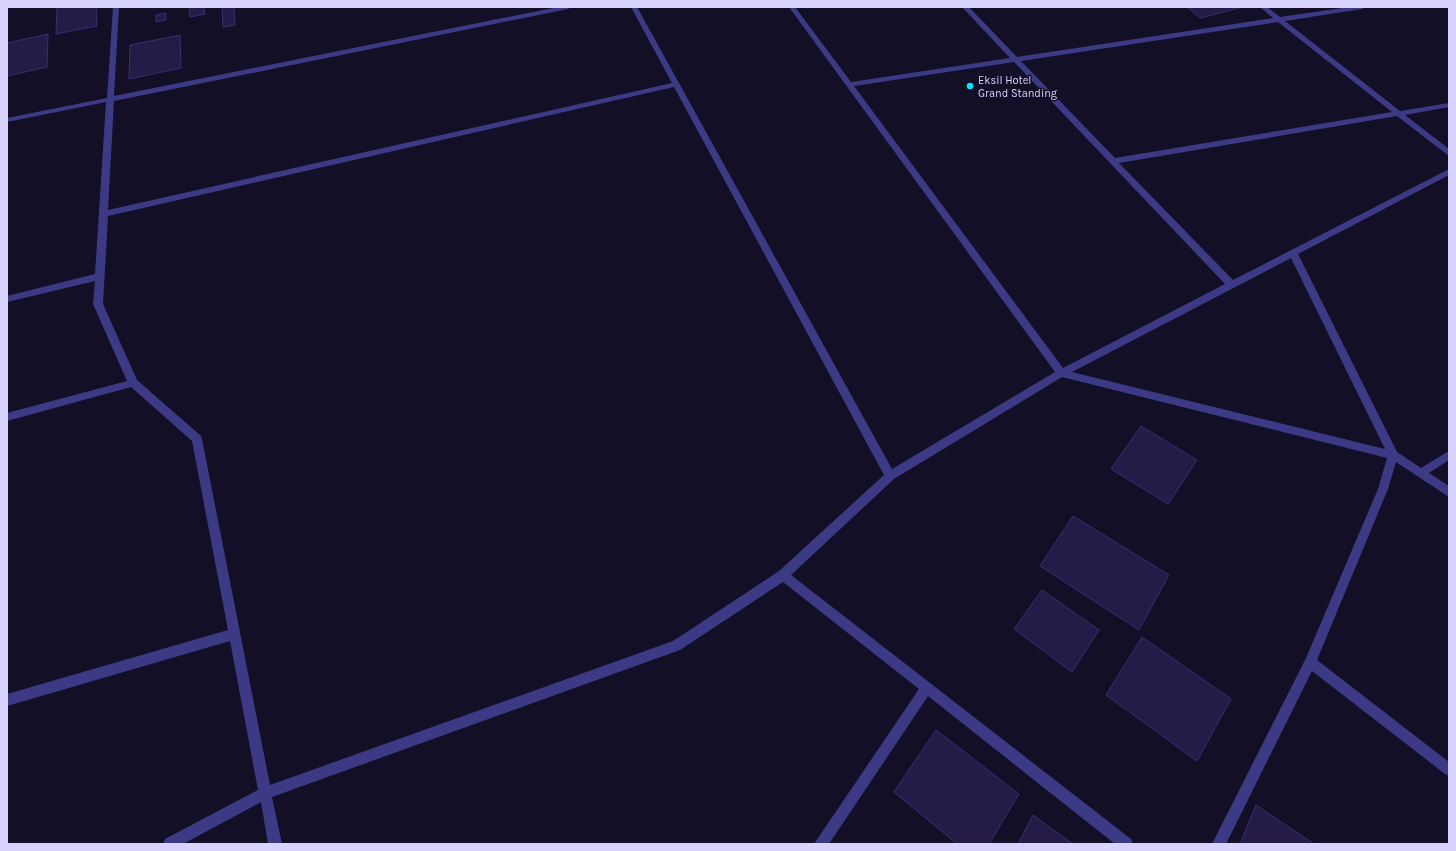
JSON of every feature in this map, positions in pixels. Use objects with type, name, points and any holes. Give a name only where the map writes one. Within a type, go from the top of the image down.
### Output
[{"type":"street","points":[[116,7],[98,304],[133,383],[197,438],[275,844]]},
{"type":"street","points":[[7,120],[568,7]]},
{"type":"street","points":[[634,7],[890,476]]},
{"type":"street","points":[[792,7],[1061,373],[1393,455],[1449,492]]},
{"type":"street","points":[[965,7],[1232,285]]},
{"type":"street","points":[[1263,7],[1449,153]]},
{"type":"street","points":[[849,85],[1362,7]]},
{"type":"street","points":[[103,214],[676,84]]},
{"type":"street","points":[[1112,161],[1449,105]]},
{"type":"street","points":[[170,844],[265,793],[676,646],[783,575],[890,476],[1061,373],[1449,172]]},
{"type":"street","points":[[1219,844],[1310,662],[1383,488],[1393,455],[1293,253]]},
{"type":"street","points":[[7,299],[100,276]]},
{"type":"street","points":[[7,417],[133,383]]},
{"type":"street","points":[[1421,473],[1449,455]]},
{"type":"street","points":[[783,575],[1126,844]]},
{"type":"street","points":[[7,700],[234,634]]},
{"type":"street","points":[[1310,662],[1449,770]]},
{"type":"street","points":[[821,844],[927,688]]},
{"type":"building","points":[[57,7],[96,7],[97,26],[56,34]]},
{"type":"building","points":[[189,7],[204,7],[205,14],[190,17]]},
{"type":"building","points":[[222,7],[234,7],[235,25],[223,27]]},
{"type":"building","points":[[1187,7],[1238,7],[1239,8],[1200,18]]},
{"type":"building","points":[[166,13],[166,20],[156,22],[156,15]]},
{"type":"building","points":[[48,34],[47,67],[7,76],[7,43]]},
{"type":"building","points":[[180,35],[181,68],[129,79],[130,45]]},
{"type":"building","points":[[1141,426],[1197,460],[1168,504],[1111,469]]},
{"type":"building","points":[[1073,516],[1169,575],[1139,630],[1040,566]]},
{"type":"building","points":[[1042,590],[1099,630],[1072,672],[1014,629]]},
{"type":"building","points":[[1142,637],[1231,699],[1197,761],[1106,695]]},
{"type":"building","points":[[936,730],[1019,794],[989,844],[957,844],[894,792]]},
{"type":"building","points":[[1256,805],[1314,844],[1240,844]]},
{"type":"building","points":[[1033,815],[1073,844],[1018,844]]},
{"type":"place","name":"Eksil Hotel Grand Standing","points":[[970,86]]}]
